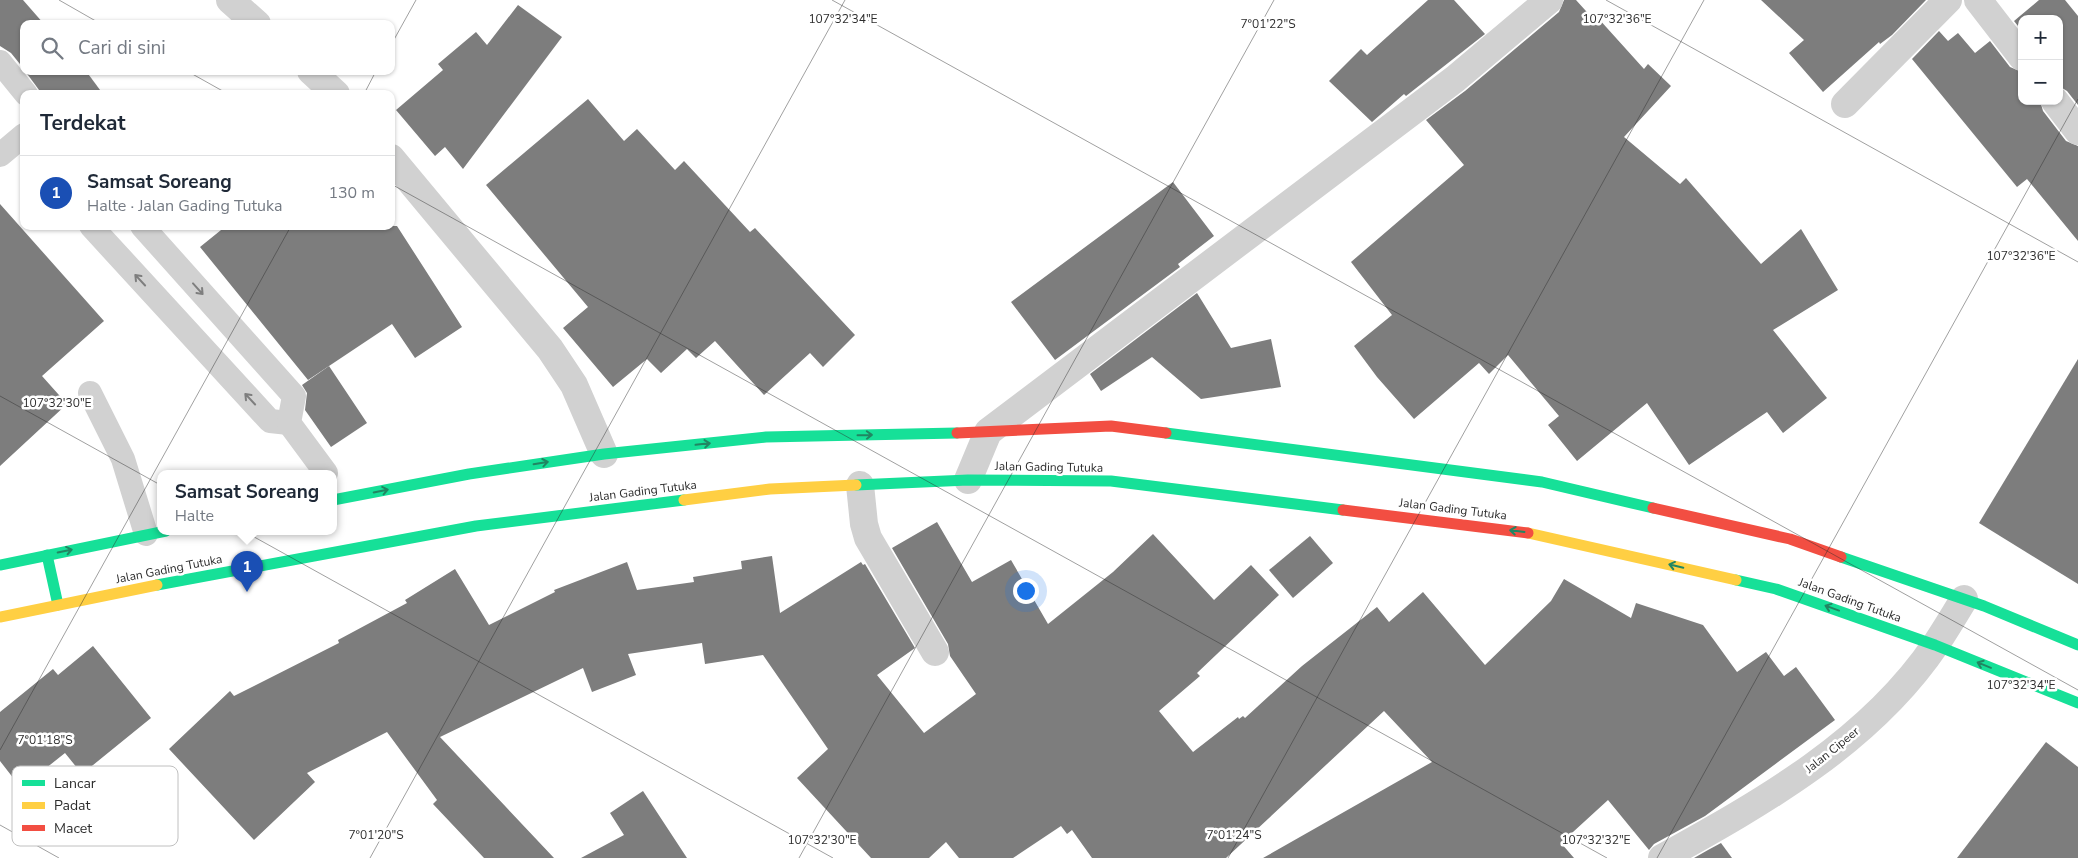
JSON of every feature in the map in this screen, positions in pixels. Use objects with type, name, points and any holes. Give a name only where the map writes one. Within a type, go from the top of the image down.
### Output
[{"type":"main road","points":[[337,494],[604,454],[766,437],[988,432],[1111,426],[1542,482],[1790,539],[1964,599],[2078,645]]},
{"type":"main road","name":"Jalan Gading Tutuka","points":[[0,617],[476,526],[770,489],[968,480],[1111,481],[1532,533],[1776,588],[1935,645],[2078,703]]},
{"type":"main road","points":[[0,565],[156,533]]},
{"type":"main road","points":[[47,555],[58,605]]},
{"type":"street","points":[[230,0],[252,20]]},
{"type":"street","points":[[968,480],[988,432],[1455,79],[1549,0]]},
{"type":"street","points":[[1844,104],[1948,0]]},
{"type":"street","points":[[1983,2],[2018,51]]},
{"type":"street","points":[[315,75],[332,90]]},
{"type":"street","points":[[2058,105],[2078,132]]},
{"type":"street","points":[[395,163],[550,349],[574,385],[604,454]]},
{"type":"street","points":[[860,485],[864,524],[868,538],[935,652]]},
{"type":"street","name":"Jalan Cipeer","points":[[1662,858],[1739,815],[1806,772],[1860,728],[1902,686],[1935,645],[1964,599]]},
{"type":"lane","points":[[0,62],[23,90]]},
{"type":"lane","points":[[0,155],[20,138]]},
{"type":"lane","points":[[95,230],[270,420],[289,423],[324,470]]},
{"type":"lane","points":[[146,230],[294,396],[289,423]]},
{"type":"lane","points":[[90,394],[123,459],[156,533]]},
{"type":"building","points":[[0,0],[23,0],[40,20],[20,20],[20,64],[11,53],[0,46]]},
{"type":"building","points":[[1428,0],[1454,0],[1485,34],[1406,96],[1404,94],[1372,122],[1329,81],[1361,49],[1367,55]]},
{"type":"building","points":[[1564,0],[1576,0],[1595,21],[1598,18],[1644,69],[1648,64],[1671,86],[1624,137],[1680,184],[1686,178],[1761,264],[1801,229],[1838,290],[1773,330],[1827,398],[1783,433],[1767,412],[1689,465],[1647,403],[1577,461],[1548,425],[1559,416],[1508,355],[1489,374],[1479,363],[1414,419],[1377,377],[1354,346],[1392,315],[1351,262],[1464,165],[1426,120],[1465,91],[1559,12]]},
{"type":"building","points":[[1761,0],[1926,0],[1892,35],[1880,44],[1879,42],[1823,92],[1789,53],[1804,40]]},
{"type":"building","points":[[2039,0],[2065,0],[2078,16],[2078,105],[2063,88],[2063,15],[2021,15]]},
{"type":"building","points":[[518,5],[562,37],[463,169],[445,147],[435,156],[396,110],[443,70],[438,64],[476,32],[487,45]]},
{"type":"building","points":[[2018,18],[2018,26],[2014,21]]},
{"type":"building","points":[[1939,31],[1948,41],[1958,33],[1975,53],[1990,41],[2010,67],[2018,70],[2018,105],[2041,105],[2043,111],[2066,141],[2078,146],[2078,241],[2027,179],[2017,187],[1912,59]]},
{"type":"building","points":[[28,75],[89,75],[100,90],[39,90]]},
{"type":"building","points":[[588,99],[624,141],[637,129],[675,170],[684,161],[750,232],[755,228],[855,335],[823,367],[810,353],[764,395],[715,341],[696,358],[687,349],[661,373],[647,359],[613,387],[563,328],[588,307],[486,185]]},
{"type":"building","points":[[1173,182],[1214,236],[1178,264],[1180,267],[1055,360],[1011,302]]},
{"type":"building","points":[[0,204],[20,226],[20,230],[23,230],[104,321],[42,376],[67,404],[0,466]]},
{"type":"building","points":[[395,226],[397,226],[462,327],[415,358],[392,324],[308,380],[200,247],[221,230],[395,230]]},
{"type":"building","points":[[1197,293],[1231,348],[1271,339],[1281,387],[1201,399],[1152,357],[1101,391],[1090,374]]},
{"type":"building","points":[[2078,359],[2078,584],[1979,523]]},
{"type":"building","points":[[329,366],[367,423],[331,447],[305,410],[307,393],[302,385]]},
{"type":"building","points":[[937,522],[972,582],[1011,560],[1048,624],[1113,572],[1153,534],[1214,600],[1251,565],[1279,595],[1197,673],[1200,676],[1159,711],[1193,752],[1238,717],[1239,719],[1243,716],[1245,718],[1302,666],[1377,607],[1389,622],[1423,592],[1485,665],[1551,601],[1564,579],[1631,618],[1636,603],[1703,625],[1737,672],[1766,652],[1784,676],[1796,667],[1835,720],[1705,816],[1654,844],[1649,850],[1608,800],[1561,843],[1574,858],[1263,858],[1432,762],[1384,711],[1226,858],[1092,858],[1072,830],[1067,834],[1061,826],[1013,858],[959,858],[946,842],[929,858],[871,858],[797,778],[828,749],[763,655],[705,664],[702,643],[628,654],[636,675],[592,692],[583,668],[440,737],[554,858],[484,858],[433,804],[437,800],[387,732],[307,773],[315,782],[254,840],[169,749],[230,691],[234,696],[339,643],[338,640],[407,603],[405,600],[455,569],[489,625],[555,592],[554,590],[627,562],[637,590],[694,582],[693,577],[742,569],[741,561],[772,556],[780,613],[861,562],[863,565],[865,564],[915,648],[877,675],[924,733],[976,694],[950,656],[948,644],[892,548]]},
{"type":"building","points":[[1310,536],[1333,563],[1293,598],[1269,570]]},
{"type":"building","points":[[93,646],[151,718],[92,766],[76,766],[65,753],[49,766],[12,766],[12,776],[0,761],[0,712],[53,669],[58,675]]},
{"type":"building","points":[[2046,742],[2078,767],[2078,858],[1957,858]]},
{"type":"building","points":[[643,791],[687,858],[581,858],[624,835],[610,813]]},
{"type":"building","points":[[1721,843],[1732,858],[1694,858],[1708,850]]},
{"type":"traffic: fast","points":[[337,499],[469,474],[604,454],[766,437],[957,433]]},
{"type":"traffic: fast","points":[[1166,433],[1542,482],[1653,508]]},
{"type":"traffic: fast","points":[[856,485],[968,480],[1111,481],[1343,510]]},
{"type":"traffic: fast","points":[[157,585],[476,526],[684,500]]},
{"type":"traffic: fast","points":[[0,565],[157,533]]},
{"type":"traffic: fast","points":[[47,555],[58,605]]},
{"type":"traffic: fast","points":[[1841,557],[1984,606],[2078,645]]},
{"type":"traffic: fast","points":[[1736,580],[1776,589],[1935,645],[2078,703]]},
{"type":"traffic: slow","points":[[684,500],[770,489],[856,485]]},
{"type":"traffic: slow","points":[[1528,533],[1736,580]]},
{"type":"traffic: slow","points":[[0,617],[157,585]]},
{"type":"traffic: jam","points":[[957,433],[1111,426],[1166,433]]},
{"type":"traffic: jam","points":[[1653,508],[1790,539],[1841,557]]},
{"type":"traffic: jam","points":[[1343,510],[1528,533]]},
{"type":"place","name":"Samsat Soreang","points":[[247,592]]}]
